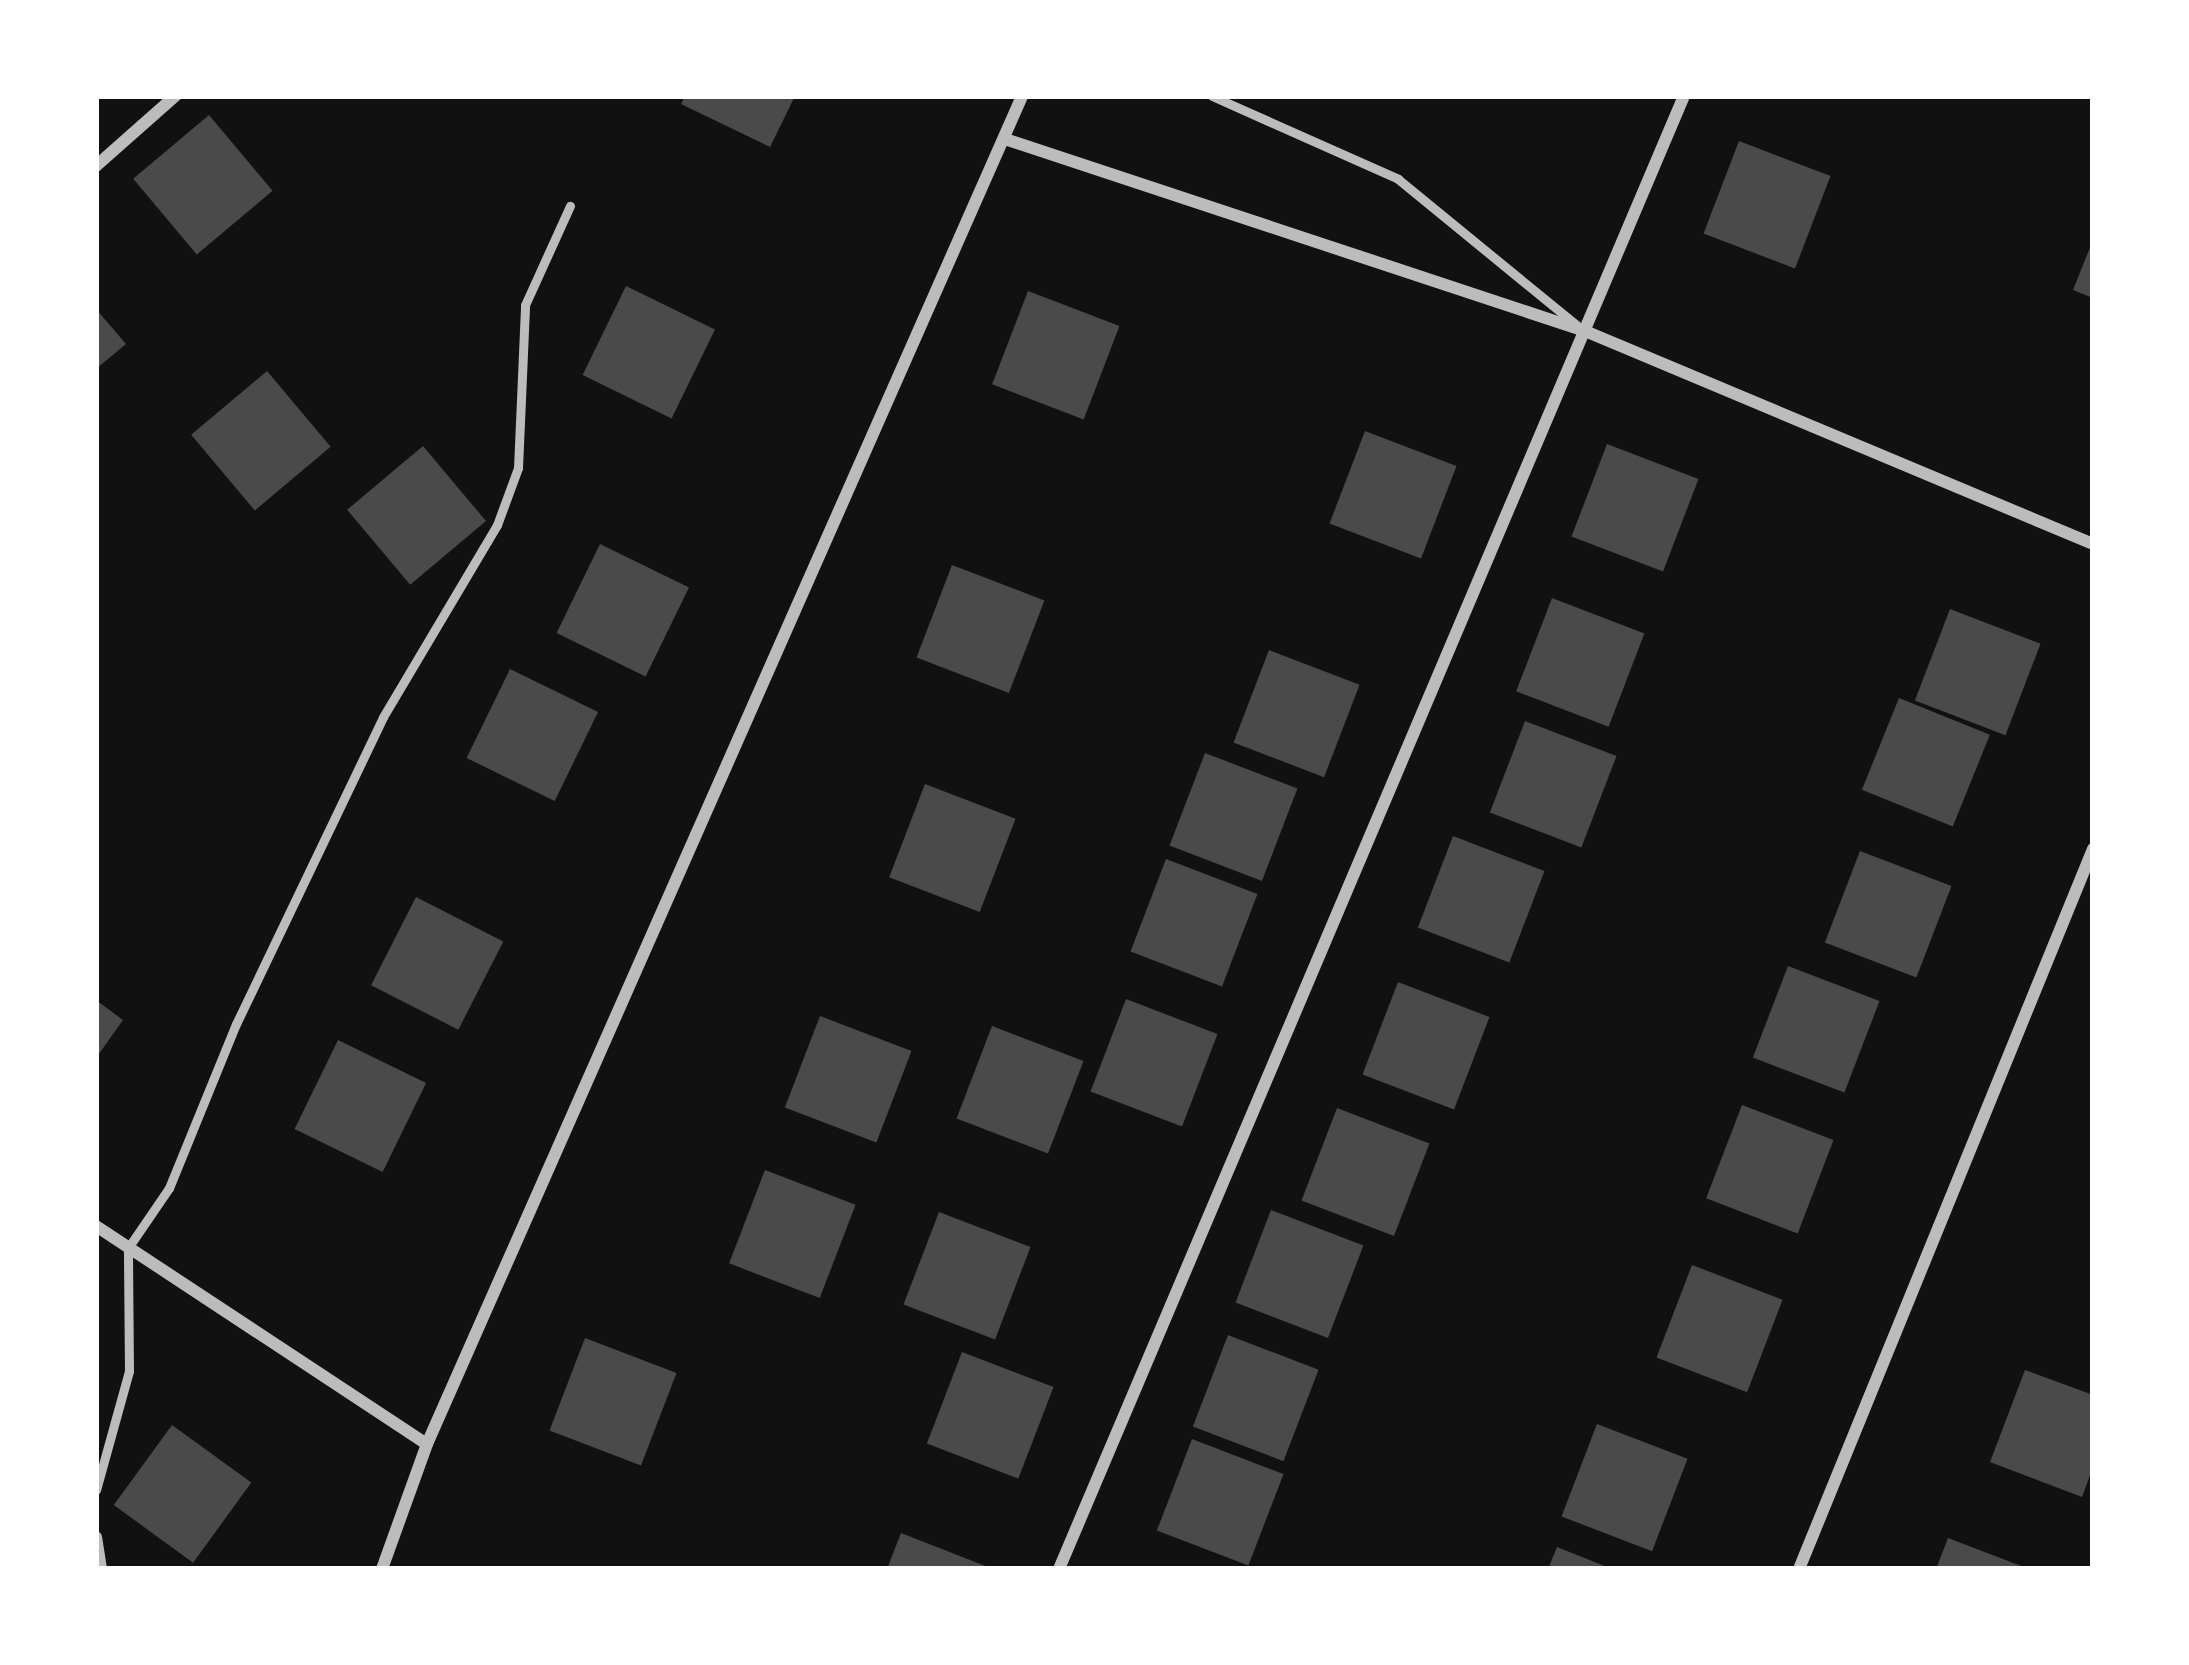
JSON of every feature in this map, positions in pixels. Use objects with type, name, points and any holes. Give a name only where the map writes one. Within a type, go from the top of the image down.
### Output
[{"type":"street","points":[[96,166],[175,96]]},
{"type":"street","points":[[382,1569],[427,1444],[1008,140],[1022,96]]},
{"type":"street","points":[[1059,1569],[1684,96]]},
{"type":"street","points":[[1008,140],[1585,331],[2093,544]]},
{"type":"street","points":[[1799,1569],[2093,849]]},
{"type":"street","points":[[96,1226],[427,1444]]},
{"type":"street","points":[[96,1537],[101,1569]]},
{"type":"lane","points":[[1212,96],[1398,178],[1585,331]]},
{"type":"lane","points":[[96,1490],[129,1370],[128,1249],[169,1188],[236,1024],[383,717],[497,525],[518,469],[525,305],[570,206]]},
{"type":"building","points":[[685,96],[795,96],[770,147],[681,104]]},
{"type":"building","points":[[209,115],[273,191],[197,254],[133,179]]},
{"type":"building","points":[[1739,141],[1830,176],[1795,269],[1704,233]]},
{"type":"building","points":[[2093,240],[2093,298],[2073,290]]},
{"type":"building","points":[[626,286],[715,329],[672,418],[583,375]]},
{"type":"building","points":[[1028,291],[1119,326],[1084,419],[992,384]]},
{"type":"building","points":[[96,309],[126,344],[96,369]]},
{"type":"building","points":[[267,371],[331,447],[255,510],[191,435]]},
{"type":"building","points":[[1365,431],[1456,466],[1421,559],[1330,523]]},
{"type":"building","points":[[1607,444],[1698,479],[1663,572],[1572,536]]},
{"type":"building","points":[[423,446],[486,521],[410,585],[347,510]]},
{"type":"building","points":[[600,544],[689,587],[646,676],[557,633]]},
{"type":"building","points":[[952,565],[1044,600],[1009,693],[917,657]]},
{"type":"building","points":[[1552,598],[1644,633],[1609,727],[1516,691]]},
{"type":"building","points":[[1950,609],[2041,644],[2005,735],[1915,700]]},
{"type":"building","points":[[1269,650],[1360,685],[1324,777],[1234,742]]},
{"type":"building","points":[[510,669],[598,712],[555,801],[467,758]]},
{"type":"building","points":[[1899,698],[1990,735],[1953,827],[1862,790]]},
{"type":"building","points":[[1525,721],[1616,756],[1581,848],[1490,812]]},
{"type":"building","points":[[1205,753],[1297,788],[1262,881],[1170,845]]},
{"type":"building","points":[[925,784],[1016,819],[980,912],[889,877]]},
{"type":"building","points":[[1453,836],[1544,871],[1509,963],[1418,927]]},
{"type":"building","points":[[1860,851],[1951,886],[1916,978],[1825,942]]},
{"type":"building","points":[[1166,859],[1257,894],[1222,987],[1131,951]]},
{"type":"building","points":[[416,897],[503,941],[458,1030],[371,985]]},
{"type":"building","points":[[1788,966],[1879,1001],[1844,1093],[1753,1057]]},
{"type":"building","points":[[1398,982],[1489,1017],[1454,1110],[1363,1074]]},
{"type":"building","points":[[1126,999],[1217,1034],[1182,1127],[1091,1091]]},
{"type":"building","points":[[96,1000],[123,1020],[96,1058]]},
{"type":"building","points":[[820,1016],[911,1051],[876,1143],[785,1107]]},
{"type":"building","points":[[992,1026],[1083,1061],[1048,1154],[957,1118]]},
{"type":"building","points":[[338,1040],[426,1083],[383,1172],[295,1129]]},
{"type":"building","points":[[1742,1105],[1833,1140],[1798,1233],[1706,1198]]},
{"type":"building","points":[[1337,1108],[1429,1143],[1394,1236],[1302,1200]]},
{"type":"building","points":[[765,1170],[856,1205],[820,1298],[729,1263]]},
{"type":"building","points":[[1271,1210],[1363,1245],[1328,1338],[1236,1302]]},
{"type":"building","points":[[939,1212],[1030,1247],[995,1340],[904,1304]]},
{"type":"building","points":[[1692,1265],[1783,1300],[1747,1392],[1657,1357]]},
{"type":"building","points":[[1228,1335],[1319,1370],[1283,1461],[1193,1426]]},
{"type":"building","points":[[585,1338],[676,1373],[641,1466],[550,1430]]},
{"type":"building","points":[[962,1352],[1053,1387],[1018,1479],[927,1443]]},
{"type":"building","points":[[2025,1370],[2093,1395],[2093,1467],[2082,1497],[1990,1462]]},
{"type":"building","points":[[1597,1424],[1688,1459],[1652,1551],[1562,1516]]},
{"type":"building","points":[[172,1425],[251,1483],[193,1563],[114,1505]]},
{"type":"building","points":[[1192,1439],[1283,1474],[1248,1566],[1157,1530]]},
{"type":"building","points":[[901,1533],[993,1569],[887,1569]]},
{"type":"building","points":[[1948,1538],[2029,1569],[1936,1569]]},
{"type":"building","points":[[1557,1547],[1612,1569],[1548,1569]]}]
